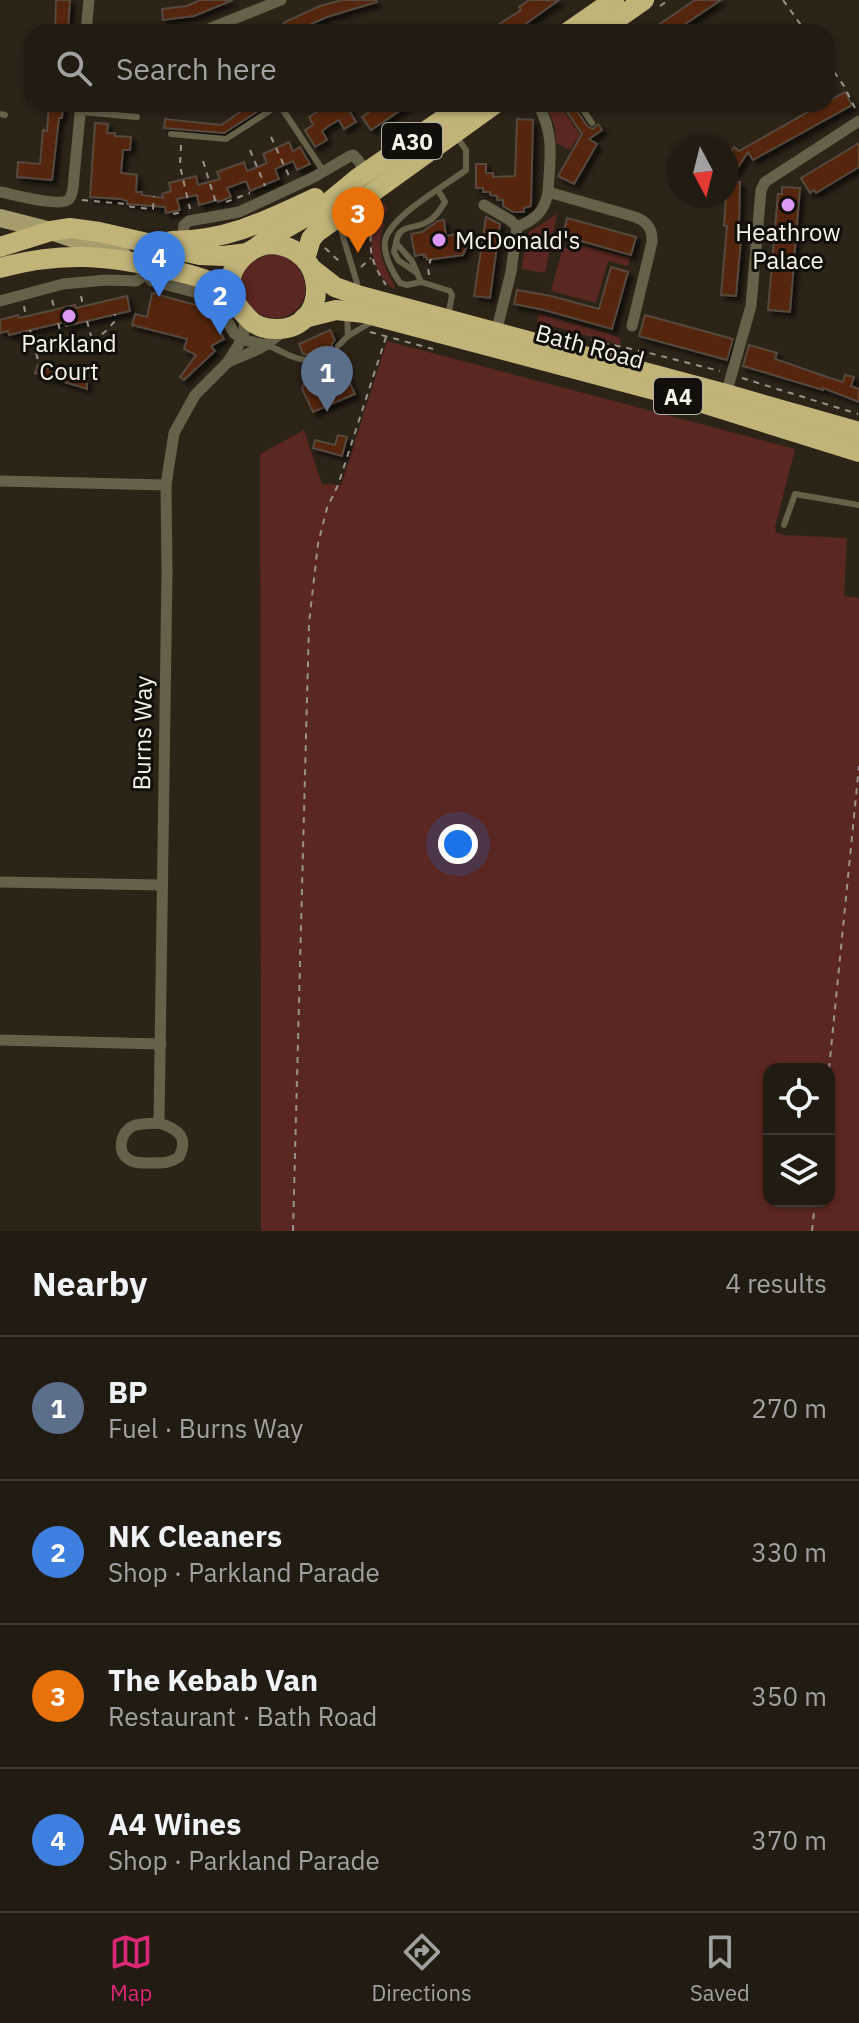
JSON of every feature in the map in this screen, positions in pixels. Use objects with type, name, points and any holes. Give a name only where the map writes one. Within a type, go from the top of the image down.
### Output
[{"type":"highway","points":[[580,24],[614,0]]},
{"type":"highway","points":[[610,24],[644,0]]},
{"type":"highway","name":"A30","points":[[253,249],[323,207],[454,112]]},
{"type":"highway","name":"A30","points":[[308,264],[314,235],[484,112]]},
{"type":"highway","points":[[182,246],[260,224],[362,176]]},
{"type":"highway","points":[[0,247],[70,228],[182,246],[211,257],[269,244],[285,245],[296,250],[308,264],[316,285],[316,297],[313,306],[296,322],[275,329],[254,323],[232,295],[203,278],[78,256],[41,258],[0,268]]},
{"type":"highway","points":[[232,295],[232,273],[237,263],[253,249]]},
{"type":"highway","name":"Bath Road","points":[[308,264],[352,303],[379,317],[696,401],[859,452]]},
{"type":"highway","name":"Bath Road","points":[[296,322],[352,303],[447,320],[859,432]]},
{"type":"main road","points":[[0,218],[51,231],[141,268]]},
{"type":"street","points":[[87,24],[89,0]]},
{"type":"street","points":[[221,24],[281,0]]},
{"type":"street","points":[[0,192],[50,202],[71,201],[81,112]]},
{"type":"street","points":[[517,227],[541,212],[546,203],[551,141],[542,112]]},
{"type":"street","points":[[726,394],[751,306],[761,190],[765,182],[859,120]]},
{"type":"street","points":[[182,246],[184,225],[189,221],[234,214],[353,155],[362,176]]},
{"type":"street","points":[[548,192],[639,218],[650,228],[652,242],[632,326]]},
{"type":"street","points":[[484,205],[517,227]]},
{"type":"street","points":[[496,333],[511,272],[517,227]]},
{"type":"street","points":[[0,301],[63,284],[136,281],[141,268],[158,283],[209,296],[238,336],[266,345]]},
{"type":"street","name":"Burns Way","points":[[159,1123],[166,485],[174,433],[195,395],[227,363],[245,315]]},
{"type":"street","name":"Burns Way","points":[[227,363],[266,345],[296,322]]},
{"type":"street","points":[[0,481],[166,485]]},
{"type":"street","points":[[0,882],[162,885]]},
{"type":"street","points":[[0,1040],[161,1044]]},
{"type":"street","points":[[159,1123],[174,1127],[181,1136],[183,1146],[180,1155],[168,1163],[130,1161],[123,1154],[123,1135],[133,1126],[159,1123]]},
{"type":"lane","points":[[106,112],[137,117]]},
{"type":"lane","points":[[171,134],[226,139],[268,112]]},
{"type":"lane","points":[[284,112],[324,172]]},
{"type":"lane","points":[[584,112],[592,123]]},
{"type":"lane","points":[[447,320],[451,293],[421,282],[407,285],[399,281],[387,258],[385,242],[399,219],[466,168],[466,150],[454,133]]},
{"type":"lane","points":[[421,282],[417,273],[398,260],[394,252],[397,235],[401,230],[420,226],[437,215],[445,200],[438,190]]},
{"type":"lane","points":[[334,220],[341,230],[358,285],[352,303],[348,336]]},
{"type":"lane","points":[[338,346],[379,317]]},
{"type":"lane","points":[[266,345],[277,348],[291,358],[306,360]]},
{"type":"lane","points":[[784,525],[795,494],[859,505]]},
{"type":"path","points":[[783,0],[800,24]]},
{"type":"path","points":[[835,73],[859,120]]},
{"type":"path","points":[[181,136],[180,166],[188,198]]},
{"type":"path","points":[[271,137],[284,166]]},
{"type":"path","points":[[207,206],[266,187],[250,150]]},
{"type":"path","points":[[203,161],[216,204]]},
{"type":"path","points":[[71,201],[153,209],[154,196]]},
{"type":"path","points":[[373,207],[376,213],[369,241],[372,258],[390,290]]},
{"type":"path","points":[[173,214],[199,208]]},
{"type":"path","points":[[321,245],[345,267]]},
{"type":"path","points":[[353,270],[361,268],[372,258]]},
{"type":"path","points":[[33,342],[64,346],[92,341],[108,330],[115,321],[115,314]]},
{"type":"path","points":[[87,321],[92,341]]},
{"type":"path","points":[[58,323],[64,346]]},
{"type":"path","points":[[30,330],[38,360]]},
{"type":"path","points":[[293,1231],[309,623],[318,544],[327,508],[338,485],[386,337]]},
{"type":"path","points":[[830,1063],[859,766]]},
{"type":"path","points":[[812,1231],[814,1207]]},
{"type":"shaded area","points":[[549,112],[565,112],[580,134],[570,150],[556,143],[555,127]]},
{"type":"shaded area","points":[[384,203],[388,208],[381,221],[385,224],[380,248],[395,286],[393,289],[378,270],[372,248],[374,224]]},
{"type":"shaded area","points":[[557,214],[545,273],[521,269],[529,232]]},
{"type":"shaded area","points":[[577,244],[630,258],[628,266],[608,261],[596,303],[551,291],[563,247],[575,251]]},
{"type":"shaded area","points":[[268,254],[290,259],[305,283],[299,307],[279,318],[255,311],[239,287],[240,268]]},
{"type":"shaded area","points":[[539,314],[610,334],[620,338],[621,345],[537,322]]},
{"type":"shaded area","points":[[387,341],[795,449],[776,532],[847,538],[844,596],[859,598],[859,1231],[261,1231],[260,454],[304,430],[322,484],[341,485]]},
{"type":"building","points":[[56,0],[70,0],[68,24],[55,24]]},
{"type":"building","points":[[200,0],[233,0],[194,16],[163,20],[162,9],[187,6]]},
{"type":"building","points":[[342,0],[377,2],[311,24],[283,24],[320,6]]},
{"type":"building","points":[[529,0],[559,0],[525,24],[499,24],[521,10],[519,7]]},
{"type":"building","points":[[695,0],[721,0],[685,24],[660,24]]},
{"type":"building","points":[[845,92],[852,105],[753,160],[748,152],[739,166],[739,151],[808,112],[835,112],[835,98]]},
{"type":"building","points":[[48,112],[62,112],[62,118],[59,118],[52,180],[17,177],[18,162],[40,164],[43,130],[47,131]]},
{"type":"building","points":[[240,112],[257,112],[224,133],[164,128],[165,119],[221,125]]},
{"type":"building","points":[[317,112],[350,112],[356,122],[344,129],[339,120],[330,125],[322,131],[327,140],[315,147],[305,130],[313,125],[309,117]]},
{"type":"building","points":[[369,112],[398,112],[371,130],[362,117]]},
{"type":"building","points":[[567,112],[578,112],[588,127],[593,129],[598,124],[602,130],[589,139],[597,144],[574,184],[558,176],[582,134]]},
{"type":"building","points":[[517,119],[533,120],[531,206],[524,208],[524,212],[513,212],[503,206],[503,200],[497,200],[497,196],[483,192],[483,188],[476,188],[476,164],[486,164],[486,173],[493,173],[493,177],[515,176]]},
{"type":"building","points":[[95,123],[108,124],[107,133],[131,137],[130,150],[123,150],[121,173],[137,175],[136,192],[142,192],[142,195],[163,198],[162,194],[171,191],[169,183],[196,176],[198,185],[220,179],[217,172],[244,162],[247,171],[267,163],[263,154],[289,142],[293,151],[300,147],[310,164],[297,170],[293,161],[275,169],[279,179],[250,191],[246,181],[227,188],[231,197],[218,202],[199,205],[197,195],[177,199],[180,210],[166,213],[165,207],[90,197]]},
{"type":"building","points":[[859,143],[859,167],[816,193],[814,190],[810,193],[801,178]]},
{"type":"building","points":[[740,182],[739,228],[742,228],[736,296],[721,295],[727,226],[724,226],[725,208],[739,208]]},
{"type":"building","points":[[782,187],[800,188],[790,312],[768,310],[778,194],[782,194]]},
{"type":"building","points":[[486,217],[500,224],[490,298],[474,296]]},
{"type":"building","points":[[567,218],[636,237],[631,255],[563,236]]},
{"type":"building","name":"McDonald's","points":[[444,220],[446,236],[471,236],[463,255],[427,260],[424,254],[415,256],[411,234],[422,232]]},
{"type":"building","points":[[611,267],[628,272],[612,329],[514,304],[517,290],[599,309]]},
{"type":"building","points":[[152,293],[207,308],[224,339],[211,346],[215,351],[184,380],[180,377],[196,355],[184,349],[187,339],[132,325],[135,314],[147,317]]},
{"type":"building","name":"Parkland Court","points":[[127,296],[130,311],[66,326],[65,322],[9,335],[8,331],[0,333],[0,320]]},
{"type":"building","points":[[645,315],[733,339],[727,360],[639,336]]},
{"type":"building","points":[[330,330],[335,340],[332,348],[340,352],[343,358],[339,360],[355,394],[313,412],[302,389],[306,379],[313,376],[309,365],[312,359],[303,354],[299,344]]},
{"type":"building","points":[[749,345],[777,353],[775,359],[843,382],[845,375],[854,377],[851,386],[859,389],[859,402],[823,388],[743,366]]},
{"type":"building","points":[[38,365],[87,380],[87,389],[35,373]]},
{"type":"building","points":[[338,435],[347,437],[342,456],[313,448],[315,440],[335,445]]},
{"type":"place","name":"Heathrow Palace","points":[[788,205]]},
{"type":"place","name":"McDonald's","points":[[439,240]]},
{"type":"place","name":"The Kebab Van","points":[[358,253]]},
{"type":"place","name":"A4 Wines","points":[[159,297]]},
{"type":"place","name":"Parkland Court","points":[[69,316]]},
{"type":"place","name":"NK Cleaners","points":[[220,335]]},
{"type":"place","name":"BP","points":[[327,412]]}]
